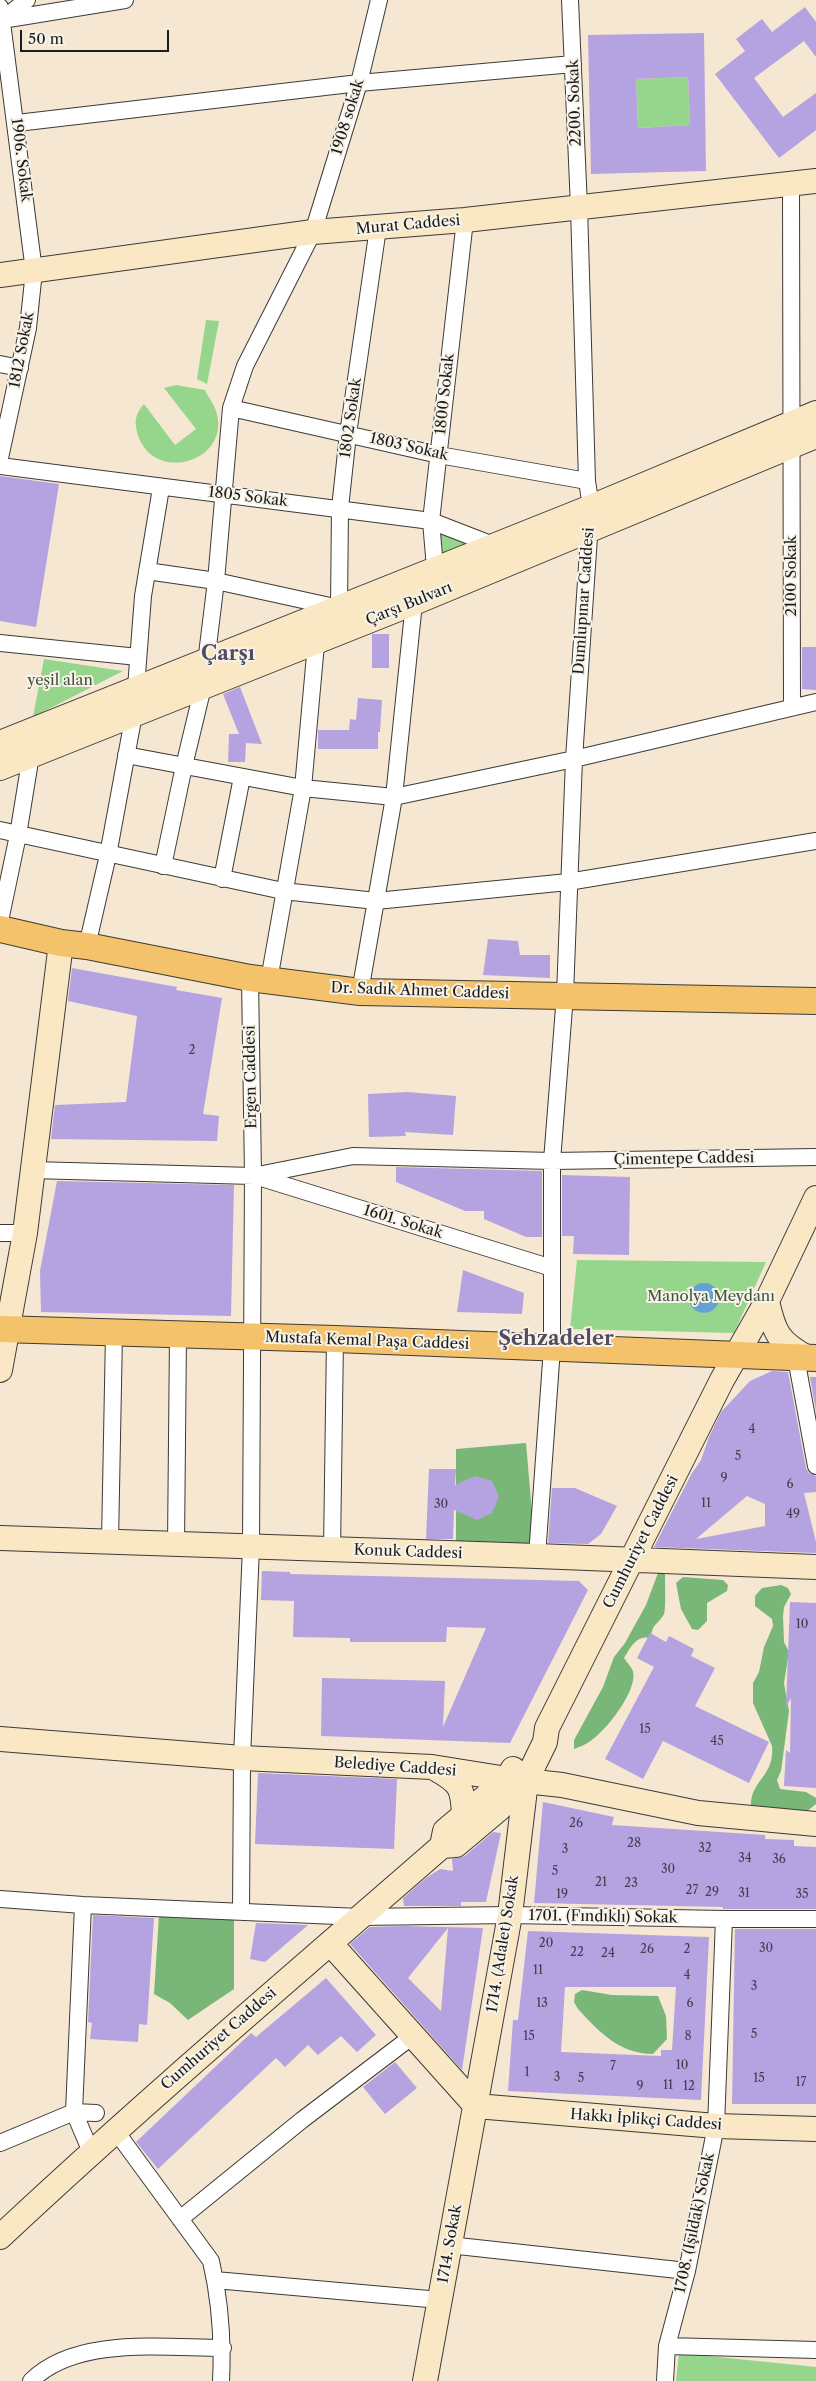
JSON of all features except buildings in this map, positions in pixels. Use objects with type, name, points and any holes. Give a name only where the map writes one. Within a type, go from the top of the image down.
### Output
[{"type":"main road","name":"Dr. Sadık Ahmet Caddesi","points":[[0,929],[74,945],[259,979],[360,992],[816,1001]]},
{"type":"main road","name":"Mustafa Kemal Paşa Caddesi","points":[[4,1329],[335,1339],[807,1358]]},
{"type":"street","points":[[1,16],[27,0]]},
{"type":"street","points":[[1,16],[125,0]]},
{"type":"street","name":"1908 sokak","points":[[163,866],[203,687],[216,581],[231,408],[245,366],[313,232],[359,83],[379,0]]},
{"type":"street","name":"2200. Sokak","points":[[570,0],[579,207]]},
{"type":"street","name":"1906. Sokak","points":[[1,16],[34,271]]},
{"type":"street","points":[[16,123],[359,83],[573,64]]},
{"type":"street","name":"Murat Caddesi","points":[[0,275],[313,232],[465,220],[816,181]]},
{"type":"street","name":"2100 Sokak","points":[[791,185],[793,422],[791,445],[792,708]]},
{"type":"street","name":"Dumlupınar Caddesi","points":[[537,1556],[552,1348],[552,1161],[565,996],[574,759],[590,518],[587,481],[579,207]]},
{"type":"street","name":"1800 Sokak","points":[[360,992],[394,797],[416,602],[425,572],[465,220]]},
{"type":"street","name":"1802 Sokak","points":[[339,608],[340,508],[348,434],[378,228]]},
{"type":"street","name":"1812 Sokak","points":[[0,458],[28,328],[34,271]]},
{"type":"street","points":[[0,364],[20,368]]},
{"type":"street","name":"1803 Sokak","points":[[231,408],[438,455],[587,481]]},
{"type":"street","name":"Çarşı Bulvarı","points":[[0,743],[137,686],[206,660],[416,602],[816,412]]},
{"type":"street","name":"Çarşı Bulvarı","points":[[0,768],[203,687],[316,629],[339,608],[425,572],[492,545],[590,518],[816,436]]},
{"type":"street","name":"1805 Sokak","points":[[0,466],[430,521],[492,545]]},
{"type":"street","points":[[0,1370],[4,1329],[25,1233],[32,1170],[74,945],[108,855],[134,714],[138,657],[148,570],[161,488]]},
{"type":"street","points":[[148,570],[216,581],[339,608]]},
{"type":"street","name":"Ergen Caddesi","points":[[241,1912],[242,1758],[251,1547],[250,1337],[259,979],[283,892],[303,788],[316,629]]},
{"type":"street","points":[[0,643],[138,657]]},
{"type":"street","points":[[126,755],[303,788],[394,797],[574,759],[816,702]]},
{"type":"street","points":[[0,921],[18,834],[34,728]]},
{"type":"street","points":[[222,879],[242,777]]},
{"type":"street","points":[[0,830],[283,892],[376,901],[568,882],[816,841]]},
{"type":"street","name":"Çimentepe Caddesi","points":[[253,1176],[352,1156],[552,1161],[816,1157]]},
{"type":"street","points":[[32,1170],[253,1176]]},
{"type":"street","name":"1601. Sokak","points":[[253,1176],[552,1268]]},
{"type":"street","name":"Cumhuriyet Caddesi","points":[[0,2237],[115,2130],[442,1846],[456,1845],[500,1808],[516,1780],[534,1738],[547,1728],[735,1356],[767,1301],[816,1198]]},
{"type":"street","points":[[0,1233],[25,1233]]},
{"type":"street","points":[[767,1301],[770,1318],[781,1341],[807,1358],[816,1466]]},
{"type":"street","points":[[110,1542],[114,1333]]},
{"type":"street","points":[[176,1544],[178,1335]]},
{"type":"street","points":[[332,1550],[335,1339]]},
{"type":"street","name":"Konuk Caddesi","points":[[0,1538],[537,1556],[816,1568]]},
{"type":"street","name":"Belediye Caddesi","points":[[0,1740],[242,1758],[432,1767],[562,1786],[698,1813],[816,1824]]},
{"type":"street","points":[[432,1767],[453,1779],[463,1795],[464,1816]]},
{"type":"street","name":"Cumhuriyet Caddesi","points":[[442,1846],[445,1831],[516,1780]]},
{"type":"street","name":"1714. (Adalet) Sokak","points":[[476,2106],[510,1914],[516,1780]]},
{"type":"street","name":"1701. (Fındıklı) Sokak","points":[[0,1899],[83,1905],[360,1917],[510,1914],[724,1919],[816,1919]]},
{"type":"street","points":[[83,1905],[74,2112],[91,2152]]},
{"type":"street","name":"1708. (Işıldak) Sokak","points":[[665,2381],[667,2346],[687,2271],[716,2126],[724,1919]]},
{"type":"street","points":[[330,1943],[476,2106]]},
{"type":"street","points":[[180,2219],[302,2120],[414,2035]]},
{"type":"street","name":"Hakkı İplikçi Caddesi","points":[[476,2106],[716,2126],[816,2129]]},
{"type":"street","name":"1714. Sokak","points":[[425,2381],[476,2106]]},
{"type":"street","points":[[0,2143],[74,2112],[96,2113]]},
{"type":"street","points":[[115,2130],[211,2261],[223,2348],[221,2381]]},
{"type":"street","points":[[449,2245],[687,2271]]},
{"type":"street","points":[[215,2280],[440,2300]]},
{"type":"street","points":[[667,2346],[816,2350]]},
{"type":"street","points":[[31,2381],[72,2355],[106,2348],[223,2348]]},
{"type":"green space","points":[[688,77],[690,125],[638,128],[636,79]]},
{"type":"green space","points":[[206,320],[219,321],[207,384],[197,379]]},
{"type":"green space","points":[[176,385],[205,390],[216,411],[218,429],[213,443],[202,454],[188,461],[173,463],[158,459],[145,449],[137,432],[136,420],[139,410],[144,404],[175,445],[196,429],[164,388]]},
{"type":"green space","points":[[431,521],[491,545],[435,568]]},
{"type":"green space","name":"yeşil alan","points":[[44,659],[123,671],[33,717]]},
{"type":"green space","name":"Manolya Meydanı","points":[[577,1260],[766,1262],[734,1333],[570,1329]]},
{"type":"green space","points":[[526,1443],[535,1548],[456,1544],[456,1449]]},
{"type":"green space","points":[[658,1573],[665,1574],[664,1614],[654,1627],[651,1638],[641,1638],[638,1640],[624,1658],[633,1671],[633,1679],[625,1700],[596,1737],[574,1749],[574,1740],[603,1687],[614,1657],[625,1643],[646,1605]]},
{"type":"green space","points":[[683,1577],[723,1580],[728,1585],[727,1591],[707,1603],[707,1621],[698,1630],[692,1629],[681,1609],[676,1583]]},
{"type":"green space","points":[[781,1585],[788,1588],[791,1594],[784,1607],[783,1616],[784,1642],[789,1652],[784,1683],[789,1711],[781,1771],[777,1780],[780,1789],[806,1792],[816,1798],[816,1804],[801,1816],[766,1813],[751,1805],[755,1789],[767,1771],[772,1756],[772,1746],[753,1703],[753,1683],[759,1672],[764,1647],[773,1626],[772,1619],[755,1606],[755,1596],[762,1588]]},
{"type":"green space","points":[[159,1915],[234,1916],[234,1989],[188,2020],[170,2003],[154,1994]]},
{"type":"green space","points":[[582,1990],[612,1995],[658,1996],[666,2016],[667,2039],[653,2054],[641,2053],[620,2046],[594,2026],[578,2009],[574,2002],[575,1994]]},
{"type":"green space","points":[[679,2353],[816,2367],[816,2381],[676,2381]]},
{"type":"water","points":[[704,1283],[715,1287],[719,1298],[715,1309],[704,1313],[693,1309],[689,1298],[693,1287]]},
{"type":"district","name":"Çarşı","points":[[228,654]]},
{"type":"district","name":"Şehzadeler","points":[[556,1339]]}]
